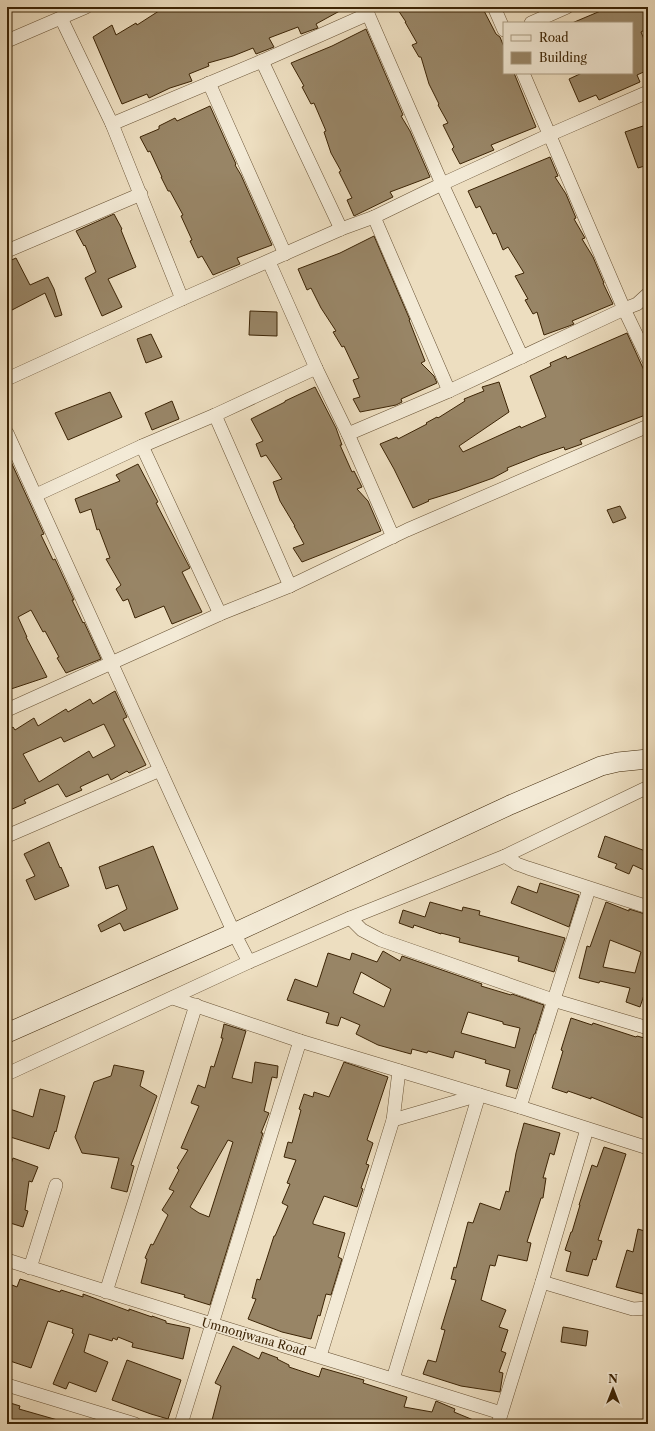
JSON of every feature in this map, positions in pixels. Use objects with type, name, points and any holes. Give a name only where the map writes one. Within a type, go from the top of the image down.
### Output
[{"type":"street","points":[[7,41],[86,7]]},
{"type":"street","points":[[494,7],[503,28]]},
{"type":"street","points":[[533,22],[566,7]]},
{"type":"street","points":[[112,124],[262,61],[367,11],[442,184],[522,356]]},
{"type":"street","points":[[62,18],[112,124],[182,299]]},
{"type":"street","points":[[262,61],[341,229]]},
{"type":"street","points":[[522,74],[624,309],[648,359]]},
{"type":"street","points":[[209,83],[285,254]]},
{"type":"street","points":[[7,379],[182,299],[341,229],[374,217],[549,135],[648,92]]},
{"type":"street","points":[[7,251],[141,194]]},
{"type":"street","points":[[374,217],[448,391]]},
{"type":"street","points":[[269,262],[316,368],[348,434],[393,537]]},
{"type":"street","points":[[348,434],[448,391],[637,304],[648,294]]},
{"type":"street","points":[[36,495],[316,368]]},
{"type":"street","points":[[215,415],[290,586]]},
{"type":"street","points":[[7,710],[220,614],[290,586],[393,537],[648,426]]},
{"type":"street","points":[[7,433],[248,962]]},
{"type":"street","points":[[142,446],[220,614]]},
{"type":"street","points":[[7,1033],[234,933],[510,806],[601,766],[618,762],[648,759]]},
{"type":"street","points":[[7,836],[160,770]]},
{"type":"street","points":[[7,1074],[248,962],[350,918],[505,856],[648,789]]},
{"type":"street","points":[[505,856],[517,864],[528,868],[648,907]]},
{"type":"street","points":[[520,1107],[589,889]]},
{"type":"street","points":[[350,918],[362,930],[381,940],[553,1000],[648,1028]]},
{"type":"street","points":[[173,998],[300,1041],[520,1107],[648,1148]]},
{"type":"street","points":[[106,1292],[196,1005]]},
{"type":"street","points":[[181,1424],[300,1041]]},
{"type":"street","points":[[320,1356],[393,1120],[399,1071]]},
{"type":"street","points":[[393,1120],[479,1095]]},
{"type":"street","points":[[393,1379],[479,1095]]},
{"type":"street","points":[[499,1418],[542,1282],[587,1129]]},
{"type":"street","points":[[30,1268],[56,1185]]},
{"type":"street","name":"Umnonjwana Road","points":[[7,1260],[212,1325],[393,1379],[499,1418]]},
{"type":"street","points":[[542,1282],[633,1309],[648,1308]]},
{"type":"street","points":[[7,1385],[135,1424]]},
{"type":"building","points":[[165,7],[347,7],[316,24],[318,28],[301,34],[298,27],[269,38],[274,47],[256,54],[253,48],[233,56],[208,63],[209,66],[189,74],[192,81],[170,88],[149,98],[147,94],[122,104],[93,37],[112,25],[116,35],[136,23],[137,25]]},
{"type":"building","points":[[396,7],[482,7],[503,44],[503,74],[514,74],[536,127],[491,145],[494,150],[460,164],[452,149],[454,147],[443,125],[448,123],[429,84],[421,57],[419,57],[412,45],[417,43]]},
{"type":"building","points":[[610,7],[648,7],[648,28],[641,32],[648,49],[648,70],[637,75],[640,82],[599,100],[596,95],[579,102],[569,79],[580,74],[633,74],[633,22],[574,22]]},
{"type":"building","points":[[366,29],[403,115],[401,116],[410,131],[430,177],[390,192],[393,197],[354,216],[347,200],[352,198],[339,172],[341,171],[331,153],[324,132],[326,131],[314,103],[311,104],[302,87],[304,86],[291,63],[332,46]]},
{"type":"building","points":[[210,106],[236,164],[235,165],[241,175],[272,245],[237,258],[240,264],[213,275],[202,256],[198,258],[181,216],[183,215],[170,191],[168,191],[150,151],[148,152],[140,137],[159,129],[159,126],[175,118],[177,121]]},
{"type":"building","points":[[643,126],[645,132],[648,131],[648,165],[638,168],[625,132]]},
{"type":"building","points":[[550,157],[558,176],[555,177],[566,194],[576,218],[574,219],[585,238],[582,239],[593,257],[613,304],[572,321],[574,324],[544,335],[537,312],[533,314],[525,300],[528,299],[515,276],[524,273],[508,247],[503,250],[496,233],[493,234],[480,206],[476,208],[468,191]]},
{"type":"building","points":[[114,214],[122,229],[121,230],[136,267],[108,279],[122,307],[102,316],[85,278],[96,272],[85,245],[84,246],[76,231]]},
{"type":"building","points":[[374,236],[410,320],[425,361],[421,363],[434,376],[437,383],[401,399],[402,402],[396,405],[360,412],[353,399],[360,397],[353,380],[359,378],[344,346],[342,347],[333,332],[336,331],[321,308],[311,288],[307,290],[298,269],[340,253]]},
{"type":"building","points":[[16,258],[30,285],[48,277],[54,289],[62,315],[55,317],[45,293],[12,310],[7,301],[7,262]]},
{"type":"building","points":[[250,311],[277,312],[277,336],[249,335]]},
{"type":"building","points":[[627,333],[648,379],[648,414],[580,440],[582,444],[565,450],[564,447],[540,455],[507,468],[508,470],[493,478],[428,500],[429,501],[413,508],[380,444],[397,437],[398,439],[427,424],[426,423],[437,417],[438,418],[465,401],[464,399],[484,391],[482,387],[499,382],[509,412],[459,446],[463,452],[520,426],[521,428],[546,417],[530,376],[551,366],[550,363],[566,356],[567,359]]},
{"type":"building","points":[[151,334],[162,357],[146,363],[137,339]]},
{"type":"building","points":[[315,387],[336,428],[342,445],[340,445],[352,472],[354,471],[362,487],[357,489],[368,501],[381,531],[302,562],[293,548],[304,544],[280,501],[273,482],[282,479],[266,455],[261,457],[256,444],[263,441],[251,419]]},
{"type":"building","points":[[110,392],[122,417],[68,440],[55,413]]},
{"type":"building","points":[[172,401],[179,419],[152,430],[145,413]]},
{"type":"building","points":[[7,453],[44,534],[41,535],[53,560],[55,559],[74,600],[72,600],[101,659],[66,673],[57,658],[59,657],[45,631],[43,632],[31,610],[18,617],[26,637],[47,677],[11,689],[7,682]]},
{"type":"building","points":[[138,464],[158,502],[156,503],[190,568],[182,572],[202,612],[172,624],[164,606],[135,618],[128,599],[123,601],[116,589],[121,585],[106,559],[110,558],[99,529],[97,530],[91,509],[80,513],[75,499],[120,481],[116,475]]},
{"type":"building","points":[[620,506],[626,518],[613,523],[607,510]]},
{"type":"building","points":[[115,691],[127,717],[123,719],[146,765],[129,773],[127,771],[111,780],[108,774],[80,787],[82,790],[66,797],[58,784],[24,800],[26,803],[10,810],[7,805],[7,731],[13,727],[15,730],[34,718],[38,726],[66,709],[68,712],[90,699],[93,704]],"holes":[[[104,724],[115,746],[93,758],[89,751],[39,782],[23,754],[61,737],[64,742]]]},
{"type":"building","points":[[605,836],[648,852],[648,872],[633,865],[629,874],[615,868],[617,864],[598,857]]},
{"type":"building","points":[[49,842],[69,886],[35,900],[26,880],[35,876],[24,854]]},
{"type":"building","points":[[153,846],[178,909],[124,931],[120,923],[101,932],[98,925],[127,909],[118,885],[106,889],[99,867]]},
{"type":"building","points":[[540,883],[579,895],[569,927],[511,903],[518,886],[537,893]]},
{"type":"building","points":[[430,902],[462,911],[463,907],[480,911],[479,915],[565,938],[554,972],[518,961],[519,957],[459,942],[460,938],[441,934],[414,925],[413,928],[399,923],[403,910],[425,917]]},
{"type":"building","points":[[606,902],[629,911],[629,909],[648,915],[648,983],[640,1007],[626,1002],[630,988],[579,978],[587,946],[590,947]],"holes":[[[610,940],[641,952],[635,973],[603,967]]]},
{"type":"building","points":[[383,951],[400,961],[402,956],[482,984],[481,986],[511,995],[512,994],[544,1005],[517,1089],[506,1086],[510,1070],[485,1063],[486,1060],[455,1051],[453,1058],[428,1051],[427,1053],[412,1049],[411,1054],[378,1045],[356,1034],[360,1025],[341,1017],[338,1026],[326,1023],[329,1013],[287,1000],[295,979],[317,987],[328,953],[350,960],[352,953],[377,962]],"holes":[[[361,972],[391,989],[384,1007],[353,993]],[[468,1012],[520,1028],[515,1048],[461,1033]]]},
{"type":"building","points":[[571,1018],[592,1025],[593,1023],[636,1037],[648,1039],[648,1120],[591,1097],[591,1099],[568,1091],[567,1093],[552,1088],[563,1051],[561,1050]]},
{"type":"building","points":[[224,1024],[246,1031],[232,1078],[252,1083],[255,1062],[278,1066],[277,1078],[272,1077],[264,1111],[269,1113],[261,1133],[263,1133],[210,1305],[184,1297],[185,1295],[141,1283],[147,1259],[145,1258],[151,1244],[153,1245],[168,1215],[162,1210],[174,1191],[169,1189],[179,1170],[177,1168],[188,1150],[181,1148],[199,1106],[191,1103],[198,1085],[205,1088],[211,1066],[214,1067],[223,1038],[221,1038]],"holes":[[[228,1140],[233,1142],[209,1217],[190,1207]]]},
{"type":"building","points":[[344,1062],[388,1077],[367,1140],[373,1143],[366,1164],[369,1165],[361,1188],[363,1189],[357,1207],[324,1196],[313,1222],[313,1224],[345,1233],[338,1257],[342,1259],[331,1295],[326,1294],[320,1316],[318,1315],[311,1339],[282,1332],[248,1319],[256,1299],[252,1298],[257,1279],[260,1280],[274,1236],[288,1206],[282,1203],[290,1184],[287,1183],[296,1160],[284,1157],[288,1142],[292,1143],[301,1110],[299,1109],[304,1094],[313,1097],[314,1092],[329,1097]]},
{"type":"building","points":[[114,1065],[144,1071],[140,1086],[157,1096],[131,1165],[134,1166],[127,1192],[111,1188],[119,1158],[82,1153],[75,1137],[94,1082],[111,1076]]},
{"type":"building","points":[[40,1089],[65,1096],[56,1132],[55,1131],[49,1149],[7,1136],[7,1108],[33,1117]]},
{"type":"building","points":[[524,1123],[560,1133],[554,1155],[550,1153],[543,1178],[546,1178],[543,1198],[541,1198],[527,1242],[531,1243],[527,1261],[498,1255],[495,1266],[490,1265],[481,1300],[506,1310],[499,1327],[508,1330],[501,1351],[506,1353],[499,1372],[503,1373],[500,1392],[461,1386],[423,1374],[428,1360],[436,1362],[445,1330],[441,1329],[456,1280],[451,1279],[454,1267],[456,1268],[468,1222],[473,1223],[480,1203],[500,1210],[506,1191],[509,1192],[516,1153]]},
{"type":"building","points":[[604,1147],[626,1154],[598,1240],[602,1241],[596,1260],[593,1259],[588,1276],[566,1271],[571,1252],[565,1250],[572,1232],[592,1165],[597,1167]]},
{"type":"building","points":[[13,1158],[38,1167],[32,1182],[29,1181],[25,1210],[28,1211],[23,1227],[7,1222],[8,1173]]},
{"type":"building","points":[[638,1229],[648,1232],[648,1267],[644,1279],[647,1279],[643,1294],[616,1287],[627,1250],[633,1252]]},
{"type":"building","points":[[20,1279],[60,1292],[61,1290],[83,1297],[83,1294],[129,1311],[129,1309],[152,1316],[166,1321],[166,1323],[190,1328],[183,1359],[132,1347],[133,1343],[118,1337],[117,1340],[113,1338],[112,1341],[89,1334],[84,1352],[108,1362],[96,1392],[69,1382],[66,1389],[53,1384],[74,1334],[72,1333],[73,1329],[48,1321],[31,1368],[7,1360],[7,1283],[17,1287]]},
{"type":"building","points":[[563,1327],[588,1331],[586,1346],[561,1342]]},
{"type":"building","points":[[233,1346],[259,1359],[262,1352],[278,1358],[277,1359],[289,1365],[289,1367],[319,1377],[322,1368],[364,1380],[363,1383],[407,1397],[404,1407],[432,1412],[436,1401],[455,1409],[454,1412],[483,1424],[211,1424],[221,1386],[215,1383]]},
{"type":"building","points":[[127,1360],[181,1380],[168,1419],[112,1400]]},
{"type":"building","points":[[7,1402],[20,1406],[19,1409],[61,1421],[61,1424],[7,1424]]}]
